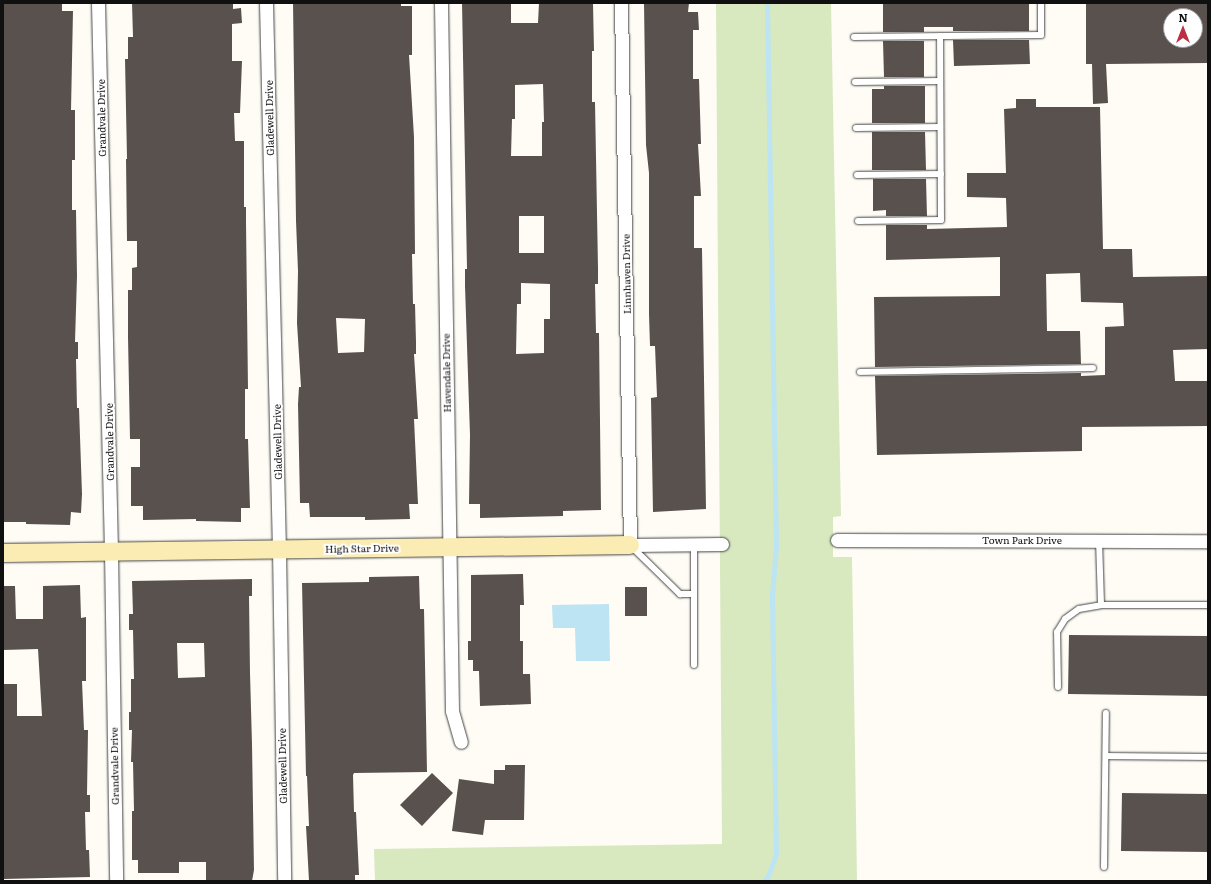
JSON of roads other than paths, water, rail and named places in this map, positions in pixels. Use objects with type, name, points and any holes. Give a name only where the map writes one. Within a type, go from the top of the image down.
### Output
[{"type":"street","name":"Grandvale Drive","points":[[98,3],[111,552],[116,881]]},
{"type":"street","name":"Gladewell Drive","points":[[266,3],[279,549],[284,881]]},
{"type":"street","name":"Havendale Drive","points":[[441,3],[452,711],[461,742]]},
{"type":"street","name":"Linnhaven Drive","points":[[622,3],[630,545]]},
{"type":"street","name":"Town Park Drive","points":[[836,540],[1208,541]]},
{"type":"street","name":"High Star Drive","points":[[3,553],[722,544]]},
{"type":"lane","points":[[854,37],[1041,35],[1042,3]]},
{"type":"lane","points":[[858,221],[941,220],[940,36]]},
{"type":"lane","points":[[855,82],[940,81]]},
{"type":"lane","points":[[856,128],[940,127]]},
{"type":"lane","points":[[857,175],[941,174]]},
{"type":"lane","points":[[860,372],[1093,368]]},
{"type":"lane","points":[[1099,540],[1101,605]]},
{"type":"lane","points":[[694,544],[694,665]]},
{"type":"lane","points":[[630,545],[680,594],[694,594]]},
{"type":"lane","points":[[1058,687],[1057,632],[1065,619],[1079,609],[1101,605],[1208,605]]},
{"type":"lane","points":[[1104,866],[1106,714]]},
{"type":"lane","points":[[1106,756],[1208,757]]},
{"type":"water","points":[[609,604],[610,661],[576,661],[575,628],[553,628],[552,605]]},
{"type":"waterway","points":[[764,881],[768,876],[776,854],[772,594],[776,547],[767,3]]}]
